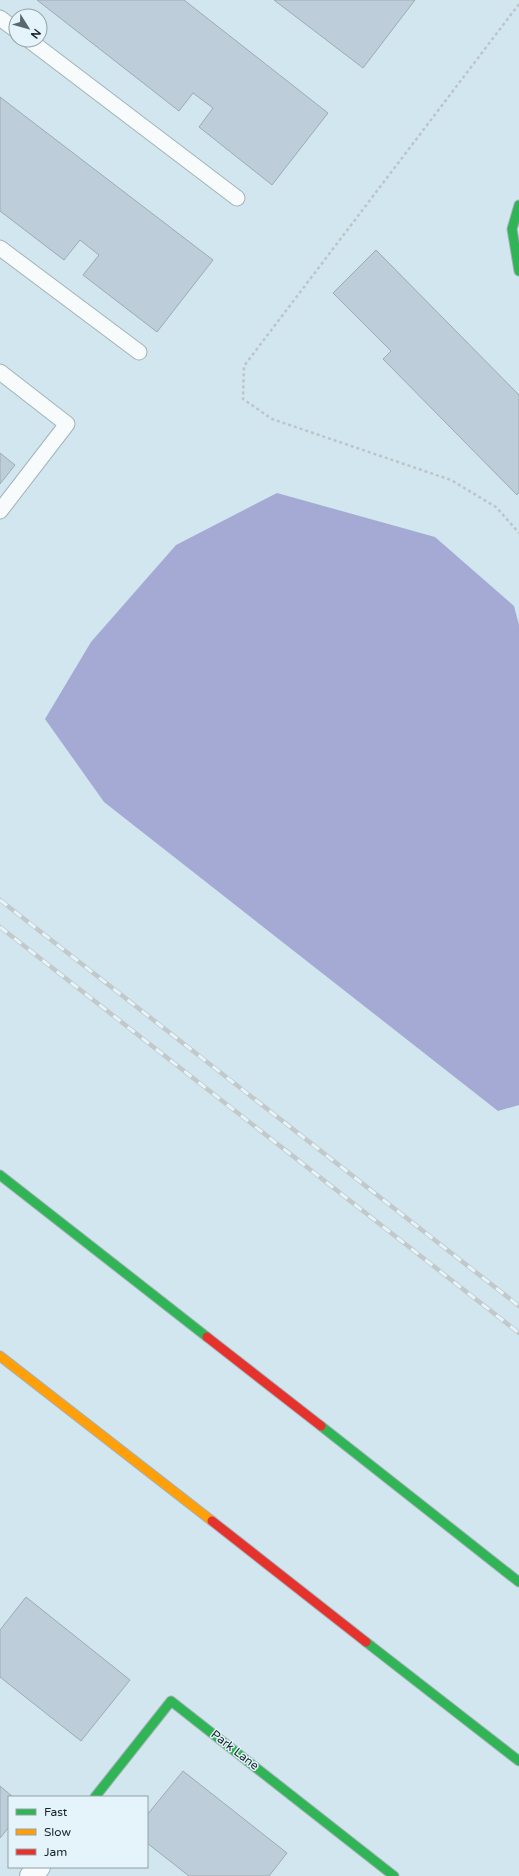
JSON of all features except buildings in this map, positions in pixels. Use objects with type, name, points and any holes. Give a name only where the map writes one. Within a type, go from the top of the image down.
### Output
[{"type":"main road","points":[[519,205],[512,229],[519,271]]},
{"type":"main road","points":[[0,1174],[519,1582]]},
{"type":"main road","points":[[0,1356],[519,1761]]},
{"type":"main road","name":"Park Lane","points":[[95,1796],[172,1701],[394,1876]]},
{"type":"street","points":[[31,1876],[37,1868]]},
{"type":"lane","points":[[40,48],[237,198]]},
{"type":"lane","points":[[0,248],[138,352]]},
{"type":"lane","points":[[0,372],[67,424],[0,511]]},
{"type":"path","points":[[519,4],[244,366],[243,399],[272,419],[451,480],[496,507],[519,533]]},
{"type":"water","points":[[277,493],[435,537],[514,606],[519,625],[519,1105],[498,1111],[104,802],[45,719],[91,642],[176,545]]},
{"type":"railway","points":[[0,900],[519,1306]]},
{"type":"railway","points":[[0,927],[519,1333]]},
{"type":"traffic: fast","points":[[519,205],[512,229],[519,271]]},
{"type":"traffic: fast","points":[[0,1175],[207,1337]]},
{"type":"traffic: fast","points":[[321,1426],[519,1582]]},
{"type":"traffic: fast","points":[[366,1642],[519,1761]]},
{"type":"traffic: fast","points":[[96,1796],[171,1701],[394,1876]]},
{"type":"traffic: slow","points":[[0,1356],[212,1521]]},
{"type":"traffic: jam","points":[[207,1337],[321,1426]]},
{"type":"traffic: jam","points":[[212,1521],[366,1642]]}]
